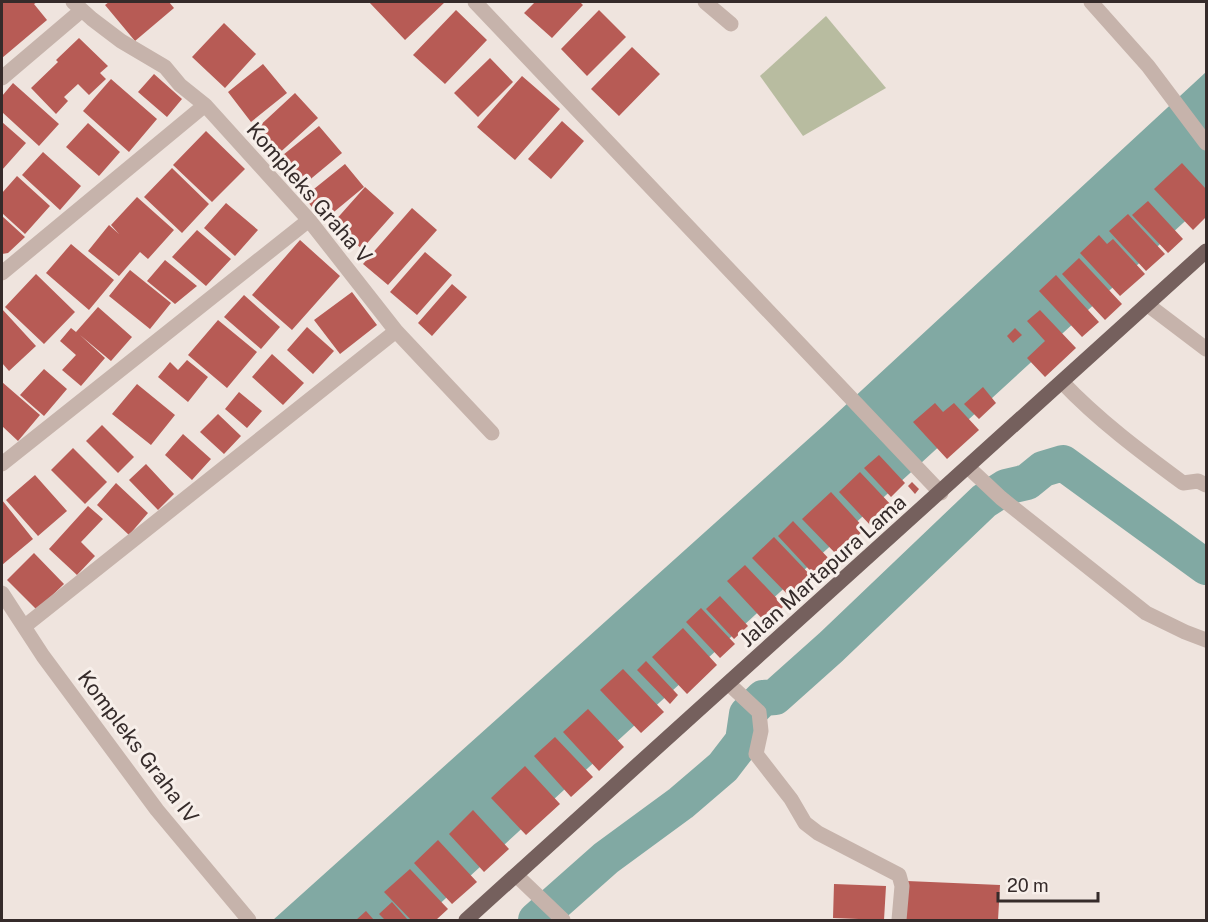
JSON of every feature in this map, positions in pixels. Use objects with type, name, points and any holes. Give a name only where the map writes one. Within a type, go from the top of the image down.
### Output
[{"type":"main road","name":"Jalan Martapura Lama","points":[[466,921],[1206,251]]},
{"type":"street","points":[[475,2],[941,492]]},
{"type":"street","points":[[705,2],[730,24]]},
{"type":"street","points":[[1091,2],[1148,66],[1206,143]]},
{"type":"street","points":[[2,78],[78,6]]},
{"type":"street","name":"Kompleks Graha V","points":[[78,6],[121,41],[165,67],[180,85],[205,105],[309,220],[396,331],[492,433]]},
{"type":"street","points":[[2,273],[205,105]]},
{"type":"street","points":[[2,464],[309,220]]},
{"type":"street","points":[[1148,305],[1206,349]]},
{"type":"street","points":[[25,626],[396,331]]},
{"type":"street","points":[[1062,382],[1077,398],[1140,451],[1183,483],[1198,481],[1206,485]]},
{"type":"street","points":[[969,468],[996,493],[1146,613],[1206,640]]},
{"type":"street","name":"Kompleks Graha IV","points":[[2,592],[43,656],[157,810],[249,921]]},
{"type":"street","points":[[729,684],[755,707],[761,731],[756,754],[791,799],[805,824],[827,838],[899,875],[902,886],[899,921]]},
{"type":"street","points":[[516,875],[554,911]]},
{"type":"green space","points":[[826,16],[886,88],[803,136],[760,76]]},
{"type":"water","points":[[1206,72],[1206,202],[422,920],[273,920],[823,426]]},
{"type":"building","points":[[2,2],[37,2],[34,4],[47,20],[2,58]]},
{"type":"building","points":[[109,2],[169,2],[174,8],[135,41],[105,5]]},
{"type":"building","points":[[369,2],[445,2],[405,40]]},
{"type":"building","points":[[535,2],[580,2],[583,5],[552,38],[524,13]]},
{"type":"building","points":[[456,10],[487,40],[445,84],[413,55]]},
{"type":"building","points":[[599,10],[626,37],[587,76],[561,49]]},
{"type":"building","points":[[224,23],[256,54],[225,88],[192,57]]},
{"type":"building","points":[[79,38],[108,66],[100,73],[106,79],[89,95],[78,84],[64,97],[68,101],[56,114],[31,88]]},
{"type":"building","points":[[632,47],[660,74],[619,116],[591,89]]},
{"type":"building","points":[[490,58],[513,82],[478,117],[454,93]]},
{"type":"building","points":[[263,64],[287,93],[251,122],[228,92]]},
{"type":"building","points":[[154,74],[182,99],[167,117],[138,92]]},
{"type":"building","points":[[522,76],[560,109],[515,160],[477,127]]},
{"type":"building","points":[[111,79],[157,119],[129,152],[83,111]]},
{"type":"building","points":[[13,83],[59,124],[39,146],[2,112],[2,96]]},
{"type":"building","points":[[295,93],[318,118],[275,157],[253,132]]},
{"type":"building","points":[[562,121],[584,141],[551,179],[528,159]]},
{"type":"building","points":[[2,122],[26,143],[2,170]]},
{"type":"building","points":[[88,123],[120,152],[99,176],[66,147]]},
{"type":"building","points":[[319,126],[342,153],[301,187],[278,159]]},
{"type":"building","points":[[206,131],[245,169],[212,202],[173,165]]},
{"type":"building","points":[[43,152],[81,186],[60,210],[22,175]]},
{"type":"building","points":[[1182,163],[1206,189],[1206,217],[1193,230],[1154,189]]},
{"type":"building","points":[[345,164],[364,187],[323,221],[304,197]]},
{"type":"building","points":[[172,168],[209,204],[182,233],[144,197]]},
{"type":"building","points":[[17,176],[50,206],[25,234],[2,213],[2,193]]},
{"type":"building","points":[[365,187],[394,213],[362,249],[333,223]]},
{"type":"building","points":[[137,197],[174,230],[148,259],[140,252],[119,276],[88,251],[109,225],[119,234],[111,225]]},
{"type":"building","points":[[1148,201],[1183,239],[1168,253],[1132,215]]},
{"type":"building","points":[[226,203],[258,230],[235,256],[204,228]]},
{"type":"building","points":[[412,208],[437,230],[388,285],[363,264]]},
{"type":"building","points":[[1128,214],[1165,254],[1146,271],[1109,231]]},
{"type":"building","points":[[2,216],[25,237],[8,253],[2,254]]},
{"type":"building","points":[[197,230],[231,259],[206,286],[172,257]]},
{"type":"building","points":[[1099,235],[1107,244],[1113,239],[1145,274],[1120,296],[1080,253]]},
{"type":"building","points":[[300,240],[340,276],[292,330],[252,295]]},
{"type":"building","points":[[71,244],[114,280],[89,310],[46,273]]},
{"type":"building","points":[[425,252],[452,275],[417,315],[390,292]]},
{"type":"building","points":[[1079,258],[1122,304],[1105,320],[1062,274]]},
{"type":"building","points":[[165,260],[197,286],[175,304],[147,281]]},
{"type":"building","points":[[130,270],[171,303],[150,329],[109,296]]},
{"type":"building","points":[[36,274],[75,312],[44,344],[5,307]]},
{"type":"building","points":[[1056,275],[1099,322],[1082,337],[1039,291]]},
{"type":"building","points":[[452,284],[467,297],[432,336],[418,323]]},
{"type":"building","points":[[352,292],[377,325],[340,354],[314,320]]},
{"type":"building","points":[[244,295],[280,327],[261,349],[224,317]]},
{"type":"building","points":[[98,307],[132,337],[111,361],[80,335],[105,358],[81,386],[62,370],[76,355],[60,341],[71,328],[76,332]]},
{"type":"building","points":[[2,309],[36,346],[9,371],[2,363]]},
{"type":"building","points":[[1040,310],[1076,348],[1045,377],[1027,358],[1045,341],[1027,321]]},
{"type":"building","points":[[218,320],[257,352],[227,388],[188,355]]},
{"type":"building","points":[[307,327],[334,351],[313,374],[287,350]]},
{"type":"building","points":[[1015,328],[1022,335],[1013,343],[1007,336]]},
{"type":"building","points":[[272,354],[304,383],[283,405],[252,377]]},
{"type":"building","points":[[187,360],[208,377],[188,402],[158,377],[170,362],[178,370]]},
{"type":"building","points":[[44,369],[67,389],[44,416],[20,395]]},
{"type":"building","points":[[2,382],[40,415],[18,441],[2,426]]},
{"type":"building","points":[[137,384],[175,415],[151,445],[112,414]]},
{"type":"building","points":[[983,387],[996,403],[979,419],[964,404]]},
{"type":"building","points":[[239,392],[262,411],[247,428],[225,409]]},
{"type":"building","points":[[935,403],[943,412],[954,403],[979,430],[947,459],[913,422]]},
{"type":"building","points":[[218,414],[241,436],[224,454],[200,432]]},
{"type":"building","points":[[102,425],[134,457],[118,473],[86,441]]},
{"type":"building","points":[[183,434],[211,459],[192,480],[165,455]]},
{"type":"building","points":[[73,448],[107,482],[85,504],[51,470]]},
{"type":"building","points":[[879,455],[905,483],[891,497],[864,468]]},
{"type":"building","points":[[146,464],[174,494],[158,510],[129,480]]},
{"type":"building","points":[[860,472],[893,507],[872,527],[839,492]]},
{"type":"building","points":[[35,475],[67,511],[38,536],[6,500]]},
{"type":"building","points":[[912,482],[919,489],[915,494],[908,486]]},
{"type":"building","points":[[116,483],[148,513],[129,535],[97,505]]},
{"type":"building","points":[[831,492],[865,529],[837,555],[802,519]]},
{"type":"building","points":[[2,500],[33,539],[2,565]]},
{"type":"building","points":[[88,506],[103,519],[81,542],[95,556],[77,575],[49,549]]},
{"type":"building","points":[[793,521],[833,563],[817,578],[778,536]]},
{"type":"building","points":[[774,537],[814,579],[793,600],[752,558]]},
{"type":"building","points":[[34,553],[64,584],[37,610],[7,580]]},
{"type":"building","points":[[745,565],[784,606],[766,623],[727,581]]},
{"type":"building","points":[[720,596],[748,626],[734,639],[706,609]]},
{"type":"building","points":[[701,608],[735,644],[720,658],[686,622]]},
{"type":"building","points":[[683,628],[717,665],[687,694],[652,657]]},
{"type":"building","points":[[646,661],[678,695],[670,704],[637,670]]},
{"type":"building","points":[[623,669],[664,712],[641,733],[600,690]]},
{"type":"building","points":[[588,709],[624,747],[599,771],[563,732]]},
{"type":"building","points":[[555,737],[593,777],[571,797],[534,756]]},
{"type":"building","points":[[525,766],[560,804],[526,835],[491,798]]},
{"type":"building","points":[[473,810],[509,849],[484,872],[449,834]]},
{"type":"building","points":[[438,840],[477,882],[452,904],[414,863]]},
{"type":"building","points":[[410,869],[448,909],[436,920],[411,920],[384,892]]},
{"type":"building","points":[[907,881],[1000,885],[998,920],[905,920]]},
{"type":"building","points":[[834,884],[886,886],[884,920],[833,918]]},
{"type":"building","points":[[392,902],[408,920],[385,920],[379,914]]},
{"type":"building","points":[[366,911],[374,920],[356,920]]},
{"type":"waterway","points":[[536,920],[606,858],[681,803],[723,767],[743,741],[747,714],[763,698],[775,697],[831,647],[984,501],[1006,487],[1027,482],[1043,469],[1063,463],[1206,567]]}]
